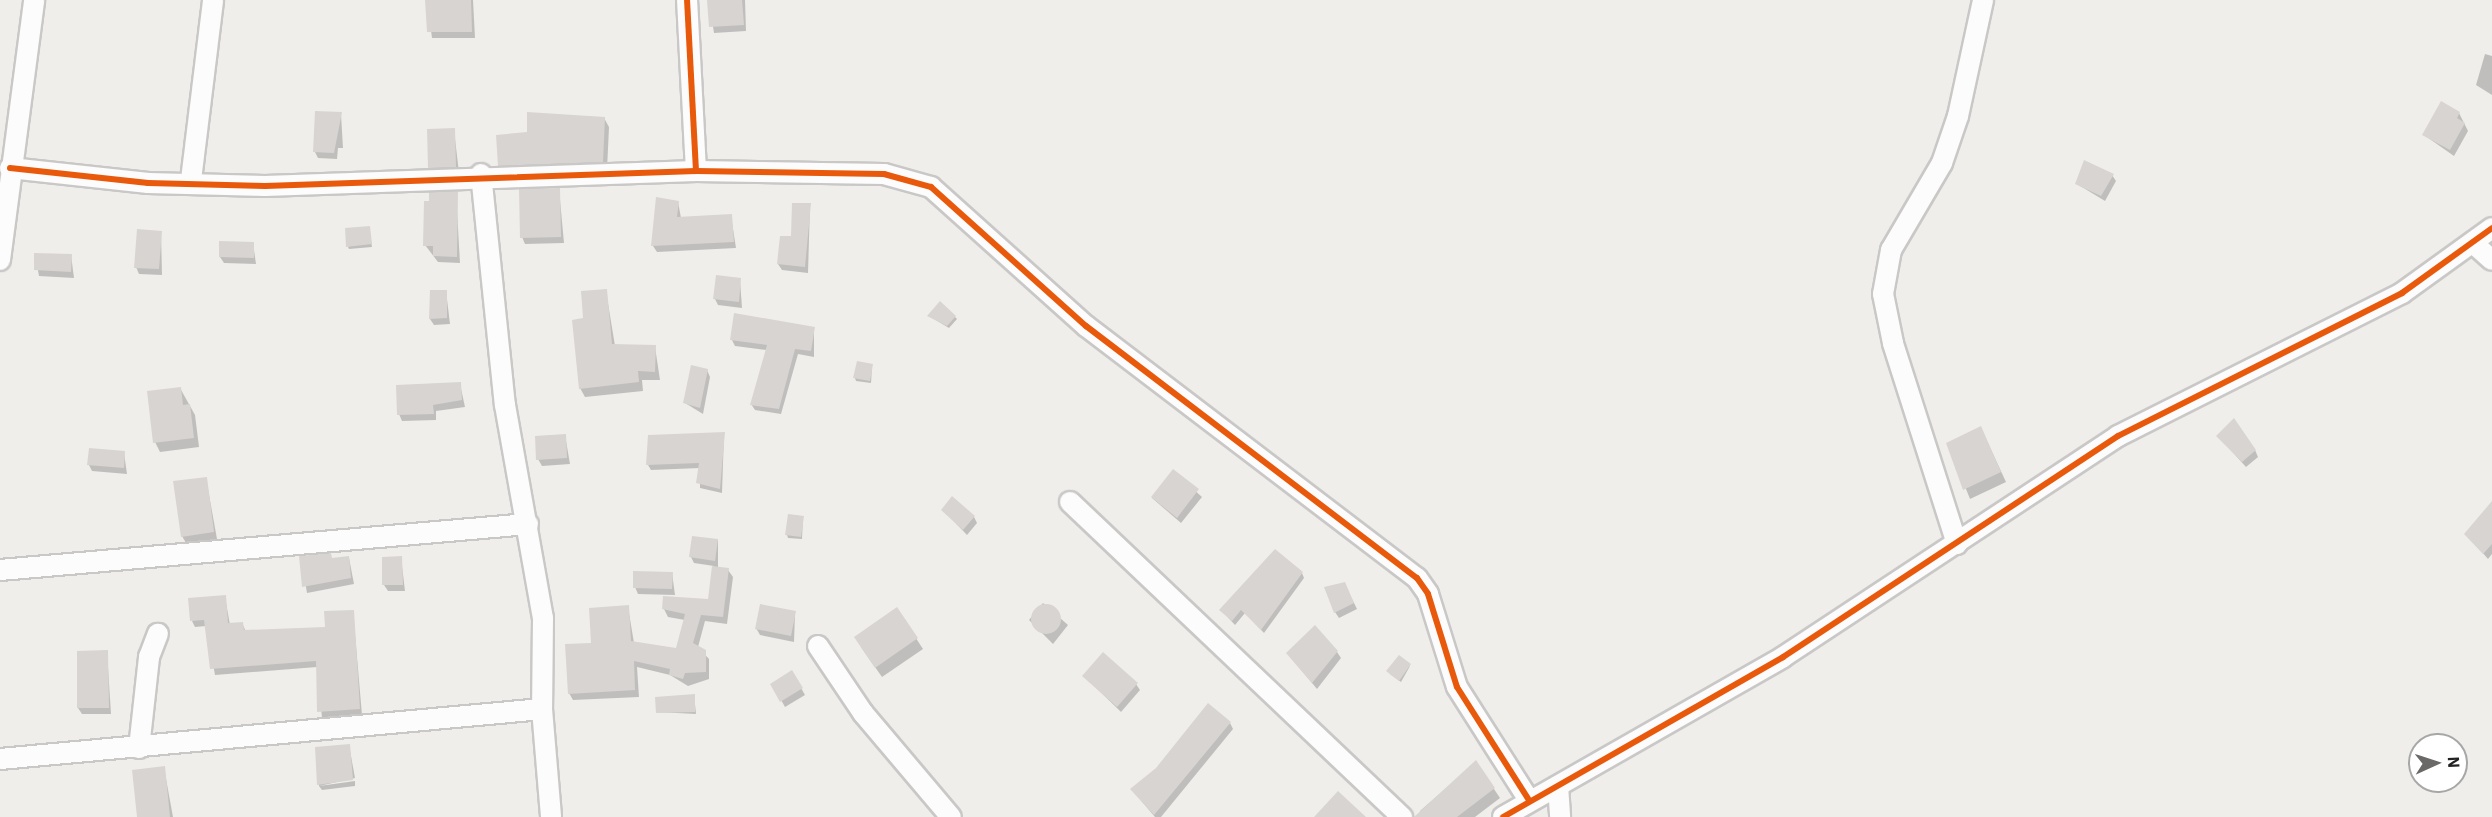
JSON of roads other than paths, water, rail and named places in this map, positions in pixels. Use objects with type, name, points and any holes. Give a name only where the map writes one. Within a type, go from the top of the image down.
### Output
[{"type":"street","points":[[0,260],[10,168],[34,0]]},
{"type":"street","points":[[191,180],[213,0]]},
{"type":"street","points":[[687,0],[696,171]]},
{"type":"street","points":[[1957,544],[1893,343],[1883,294],[1891,250],[1942,163],[1958,116],[1983,0]]},
{"type":"street","points":[[10,168],[148,183],[191,180],[265,186],[481,174],[696,171],[884,174],[931,187],[1086,326],[1417,578],[1428,594],[1457,687],[1529,800]]},
{"type":"street","points":[[481,174],[505,405],[543,618],[542,709],[551,817]]},
{"type":"street","points":[[1503,817],[1529,800],[1558,786],[1783,657],[2118,436],[2402,293],[2492,228]]},
{"type":"street","points":[[2473,243],[2492,260]]},
{"type":"street","points":[[1070,502],[1402,817]]},
{"type":"street","points":[[0,570],[528,524]]},
{"type":"street","points":[[139,748],[149,657],[158,634]]},
{"type":"street","points":[[818,646],[863,712],[951,817]]},
{"type":"street","points":[[0,759],[139,748],[542,709]]},
{"type":"street","points":[[1558,786],[1560,817]]}]
